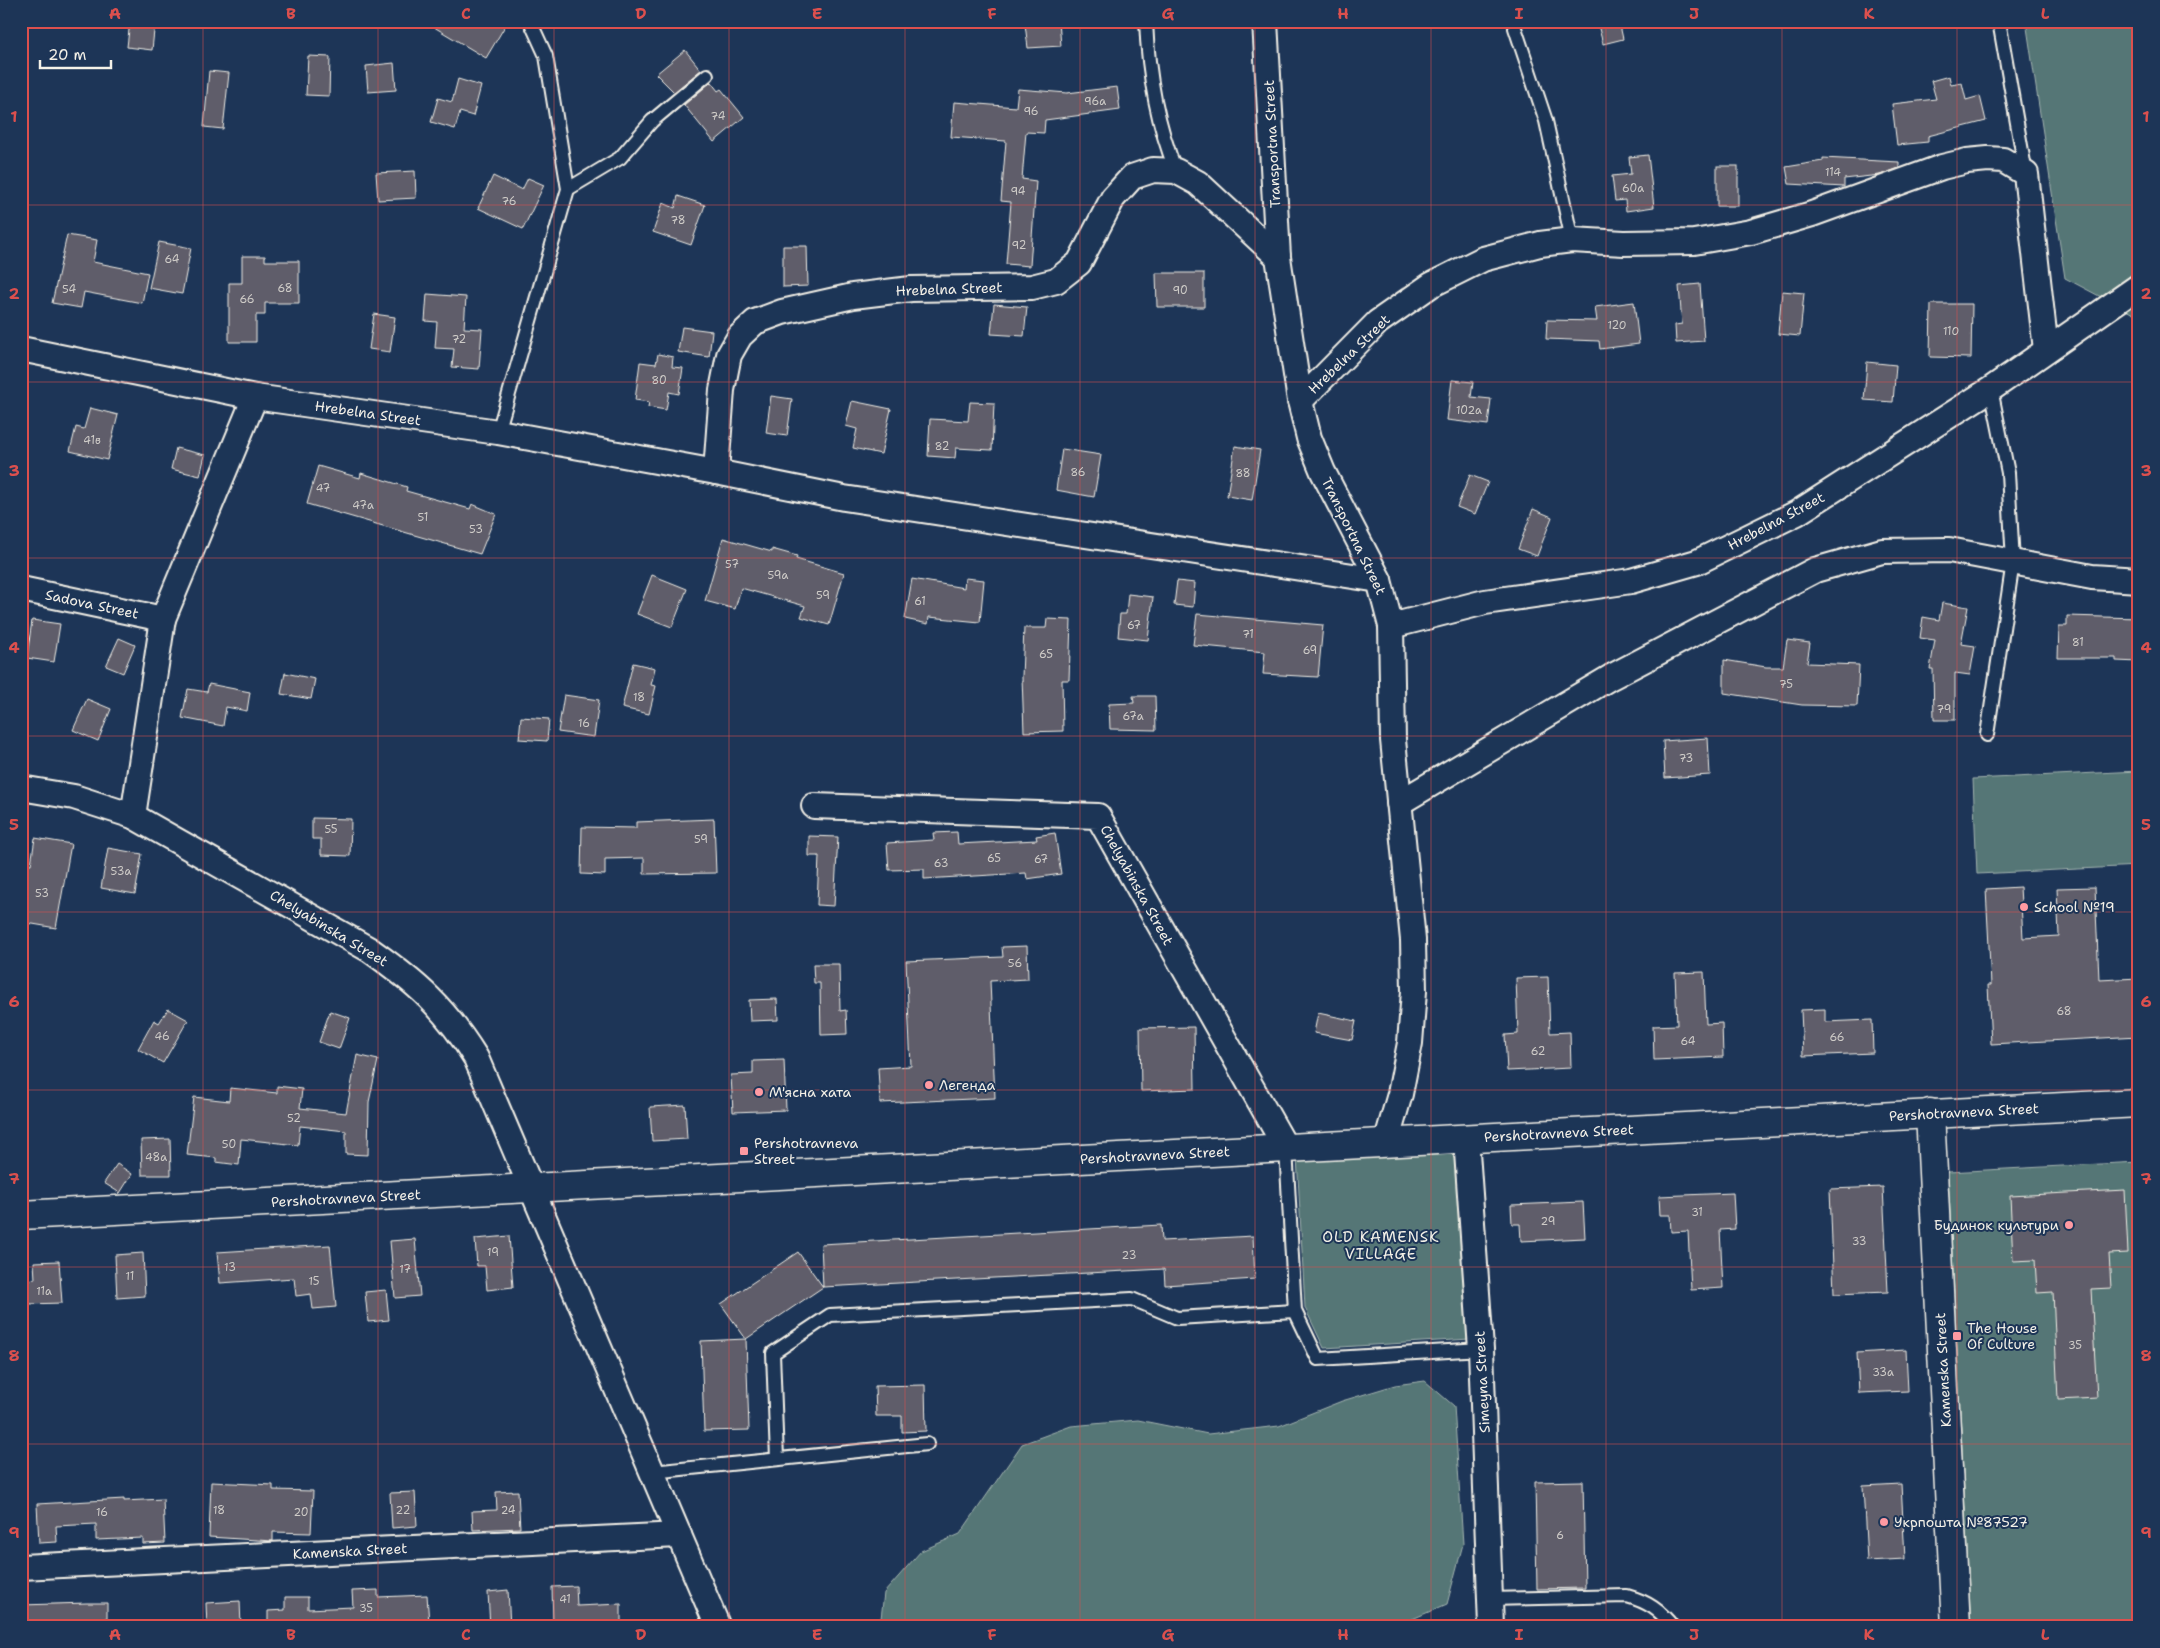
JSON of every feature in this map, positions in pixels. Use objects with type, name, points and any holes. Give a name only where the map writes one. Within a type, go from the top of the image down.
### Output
[{"type":"street","name":"Transportna Street","points":[[1265,21],[1278,258],[1300,401],[1309,438],[1323,472],[1379,580],[1391,626],[1393,740],[1413,940],[1414,992],[1410,1043],[1400,1094],[1386,1143]]},
{"type":"street","name":"Hrebelna Street","points":[[1300,401],[1378,322],[1431,285],[1483,259],[1540,244],[1572,240],[1624,244],[1694,242],[1751,232],[1812,214],[1942,167],[1967,161],[2003,160],[2026,174]]},
{"type":"street","name":"Hrebelna Street","points":[[716,472],[722,390],[729,355],[740,336],[755,322],[782,312],[853,296],[911,288],[1032,287],[1056,281],[1079,263],[1113,198],[1132,177],[1152,170],[1176,171],[1198,183],[1278,258]]},
{"type":"street","points":[[2026,174],[2046,350]]},
{"type":"street","name":"Hrebelna Street","points":[[1391,626],[1485,602],[1631,581],[1697,562],[1797,513],[1991,389],[2139,286]]},
{"type":"street","name":"Hrebelna Street","points":[[21,349],[255,397],[498,432],[716,472],[844,498],[1379,580]]},
{"type":"street","points":[[133,816],[163,619],[255,397]]},
{"type":"street","points":[[1399,803],[1611,677],[1815,570],[1882,552],[1949,550],[2092,577],[2139,580]]},
{"type":"street","name":"Sadova Street","points":[[21,589],[163,619]]},
{"type":"street","name":"Chelyabinska Street","points":[[21,788],[74,797],[133,816],[370,950],[402,972],[431,998],[456,1025],[476,1058],[718,1627]]},
{"type":"street","name":"Chelyabinska Street","points":[[814,806],[1098,816],[1286,1148]]},
{"type":"street","name":"Pershotravneva Street","points":[[21,1215],[2139,1103]]},
{"type":"street","name":"Kamenska Street","points":[[1930,1114],[1956,1627]]},
{"type":"street","name":"Simeyna Street","points":[[1466,1138],[1481,1349],[1491,1627]]},
{"type":"street","name":"Kamenska Street","points":[[21,1567],[679,1535]]},
{"type":"lane","points":[[498,432],[568,189],[546,56],[530,21]]},
{"type":"lane","points":[[1146,21],[1155,102],[1167,149],[1176,171]]},
{"type":"lane","points":[[1998,21],[2026,174]]},
{"type":"lane","points":[[1515,28],[1546,121],[1572,240]]},
{"type":"lane","points":[[568,189],[620,158],[652,121],[707,75]]},
{"type":"lane","points":[[1987,735],[2013,562],[2008,473],[1991,389]]},
{"type":"lane","points":[[1286,1148],[1295,1311],[1318,1359],[1481,1349]]},
{"type":"lane","points":[[777,1459],[773,1353],[830,1315],[1132,1299],[1177,1318],[1295,1311]]},
{"type":"lane","points":[[652,1472],[927,1444]]},
{"type":"lane","points":[[1490,1599],[1627,1596],[1645,1601],[1661,1612],[1673,1627]]},
{"type":"green space","points":[[2026,21],[2139,21],[2139,317],[2065,278]]},
{"type":"green space","points":[[2139,771],[2139,866],[1977,874],[1973,779]]},
{"type":"green space","points":[[1456,1148],[1470,1339],[1324,1348],[1305,1308],[1297,1156]]},
{"type":"green space","points":[[2139,1162],[2139,1621],[2119,1627],[1971,1627],[1948,1172]]},
{"type":"green space","points":[[1425,1381],[1454,1406],[1463,1544],[1447,1604],[1394,1627],[880,1627],[884,1593],[921,1551],[960,1534],[1022,1444],[1071,1426],[1138,1420],[1208,1434],[1279,1426],[1342,1401],[1395,1385]]},
{"type":"building","points":[[130,21],[155,21],[152,50],[127,47]]},
{"type":"building","points":[[424,21],[508,21],[486,58]]},
{"type":"building","points":[[1059,21],[1061,46],[1028,48],[1025,24]]},
{"type":"building","points":[[1597,21],[1619,21],[1623,39],[1603,44]]},
{"type":"building","points":[[685,50],[701,70],[674,92],[656,74]]},
{"type":"building","points":[[308,56],[330,57],[329,96],[306,95]]},
{"type":"building","points":[[394,63],[396,90],[368,92],[366,66]]},
{"type":"building","points":[[209,71],[229,73],[223,129],[204,127]]},
{"type":"building","points":[[1949,76],[1951,85],[1962,83],[1966,100],[1980,96],[1986,121],[1928,136],[1928,142],[1897,145],[1892,104],[1936,99],[1931,81]]},
{"type":"building","points":[[458,79],[481,86],[473,116],[460,112],[455,129],[431,122],[438,98],[452,102]]},
{"type":"building","points":[[711,82],[718,91],[721,89],[744,117],[714,142],[684,105]]},
{"type":"building","points":[[1117,87],[1120,110],[1045,120],[1044,133],[1026,132],[1022,179],[1036,181],[1030,266],[1006,264],[1011,202],[1001,201],[1006,141],[951,137],[954,102],[1016,107],[1018,89],[1067,93]]},
{"type":"building","points":[[1648,155],[1654,207],[1626,211],[1625,200],[1615,201],[1612,176],[1631,174],[1629,157]]},
{"type":"building","points":[[1823,158],[1899,162],[1899,168],[1880,175],[1844,179],[1844,187],[1789,184],[1786,167],[1823,161]]},
{"type":"building","points":[[1717,166],[1738,166],[1738,206],[1717,206]]},
{"type":"building","points":[[415,171],[416,198],[378,200],[376,173]]},
{"type":"building","points":[[493,176],[522,190],[528,178],[544,185],[523,229],[478,208]]},
{"type":"building","points":[[678,196],[705,205],[691,245],[653,232],[663,203],[675,208]]},
{"type":"building","points":[[67,235],[97,240],[93,262],[148,273],[142,303],[84,292],[81,308],[52,303]]},
{"type":"building","points":[[159,242],[191,248],[182,294],[149,288]]},
{"type":"building","points":[[783,246],[807,246],[808,286],[783,287]]},
{"type":"building","points":[[242,256],[265,256],[265,261],[299,261],[299,303],[265,303],[265,315],[256,315],[256,342],[229,342],[229,283],[242,283]]},
{"type":"building","points":[[1156,273],[1204,273],[1204,307],[1157,307]]},
{"type":"building","points":[[1700,284],[1704,341],[1676,343],[1675,325],[1682,324],[1679,286]]},
{"type":"building","points":[[1782,291],[1804,293],[1800,336],[1778,334]]},
{"type":"building","points":[[427,294],[466,297],[464,328],[482,329],[479,369],[452,367],[454,349],[435,348],[437,322],[425,321]]},
{"type":"building","points":[[1634,302],[1639,344],[1600,349],[1599,341],[1546,339],[1547,320],[1597,321],[1595,307]]},
{"type":"building","points":[[994,304],[1027,307],[1024,336],[991,334]]},
{"type":"building","points":[[1931,304],[1972,304],[1971,358],[1930,357]]},
{"type":"building","points":[[374,314],[395,317],[390,352],[369,349]]},
{"type":"building","points":[[682,327],[712,331],[709,357],[678,352]]},
{"type":"building","points":[[658,354],[673,357],[672,367],[683,368],[679,394],[669,392],[666,410],[648,407],[649,402],[635,400],[640,362],[656,364]]},
{"type":"building","points":[[1867,362],[1896,365],[1893,402],[1864,400]]},
{"type":"building","points":[[1452,380],[1473,382],[1471,397],[1491,399],[1488,425],[1447,420]]},
{"type":"building","points":[[771,396],[792,399],[787,436],[766,433]]},
{"type":"building","points":[[852,401],[891,409],[881,454],[853,448],[857,429],[846,426]]},
{"type":"building","points":[[970,402],[994,403],[992,450],[956,448],[955,458],[928,456],[930,419],[968,421]]},
{"type":"building","points":[[90,408],[118,415],[107,460],[70,451],[76,427],[84,429]]},
{"type":"building","points":[[1235,446],[1260,450],[1252,500],[1227,496]]},
{"type":"building","points":[[176,448],[205,455],[200,476],[171,469]]},
{"type":"building","points":[[1062,449],[1101,455],[1094,497],[1056,490]]},
{"type":"building","points":[[318,466],[360,478],[361,473],[407,487],[406,491],[470,509],[472,504],[496,514],[480,554],[307,504]]},
{"type":"building","points":[[1470,475],[1488,482],[1475,514],[1457,507]]},
{"type":"building","points":[[1533,509],[1552,517],[1537,556],[1518,549]]},
{"type":"building","points":[[723,538],[772,552],[772,549],[797,556],[796,559],[844,573],[829,625],[801,617],[805,606],[741,588],[735,609],[705,601]]},
{"type":"building","points":[[652,575],[687,589],[672,627],[637,614]]},
{"type":"building","points":[[965,578],[984,580],[980,622],[929,617],[928,624],[905,619],[912,579],[964,588]]},
{"type":"building","points":[[1177,581],[1195,583],[1193,607],[1174,605]]},
{"type":"building","points":[[1128,594],[1153,597],[1148,640],[1118,637],[1120,614],[1126,614]]},
{"type":"building","points":[[1942,603],[1968,607],[1961,644],[1975,646],[1970,675],[1955,673],[1955,720],[1934,720],[1933,669],[1930,669],[1935,640],[1920,638],[1923,617],[1939,620]]},
{"type":"building","points":[[1197,614],[1323,625],[1318,677],[1263,674],[1265,652],[1193,645]]},
{"type":"building","points":[[2067,616],[2139,618],[2139,662],[2116,661],[2116,658],[2058,658],[2059,626],[2067,626]]},
{"type":"building","points":[[1047,619],[1071,620],[1069,680],[1062,680],[1063,731],[1024,732],[1022,677],[1024,628],[1046,628]]},
{"type":"building","points":[[32,620],[60,624],[54,662],[27,658]]},
{"type":"building","points":[[119,638],[135,645],[123,673],[106,666]]},
{"type":"building","points":[[1787,640],[1810,643],[1807,663],[1859,665],[1857,706],[1802,705],[1724,693],[1724,660],[1766,667],[1783,667]]},
{"type":"building","points":[[633,663],[655,668],[651,685],[656,686],[649,714],[622,708]]},
{"type":"building","points":[[285,673],[315,679],[311,699],[281,694]]},
{"type":"building","points":[[209,684],[250,692],[247,711],[226,707],[223,726],[182,718],[188,689],[207,692]]},
{"type":"building","points":[[564,695],[599,700],[594,737],[558,732]]},
{"type":"building","points":[[1133,696],[1155,696],[1156,730],[1110,729],[1109,704],[1134,703]]},
{"type":"building","points":[[87,699],[111,709],[98,741],[73,730]]},
{"type":"building","points":[[521,717],[549,719],[547,741],[519,739]]},
{"type":"building","points":[[1708,738],[1710,775],[1665,778],[1663,741]]},
{"type":"building","points":[[312,818],[351,819],[350,856],[321,855],[321,839],[312,839]]},
{"type":"building","points":[[714,819],[716,873],[644,874],[644,858],[605,859],[605,875],[581,874],[582,827],[636,828],[636,822]]},
{"type":"building","points":[[957,832],[958,844],[1037,840],[1036,836],[1055,833],[1061,874],[1027,879],[1026,873],[924,879],[924,869],[889,870],[887,843],[934,840],[933,833]]},
{"type":"building","points":[[809,836],[838,837],[834,906],[817,905],[819,856],[809,856]]},
{"type":"building","points":[[35,838],[71,844],[56,928],[21,922],[21,863],[31,864]]},
{"type":"building","points":[[108,848],[142,854],[135,894],[101,888]]},
{"type":"building","points":[[2020,887],[2023,938],[2059,936],[2057,888],[2095,887],[2099,980],[2139,978],[2139,1036],[1991,1044],[1988,985],[1991,985],[1986,889]]},
{"type":"building","points":[[1027,946],[1028,979],[990,981],[995,1098],[880,1103],[878,1068],[911,1066],[906,961],[1003,957],[1002,947]]},
{"type":"building","points":[[813,964],[839,964],[840,1011],[846,1010],[847,1034],[821,1035],[820,983],[814,983]]},
{"type":"building","points":[[1704,972],[1706,1024],[1722,1023],[1723,1057],[1654,1060],[1653,1026],[1677,1025],[1675,973]]},
{"type":"building","points":[[1548,977],[1550,1033],[1570,1032],[1571,1068],[1507,1071],[1505,1035],[1518,1034],[1516,978]]},
{"type":"building","points":[[777,999],[778,1020],[750,1021],[749,1000]]},
{"type":"building","points":[[168,1009],[188,1020],[163,1063],[138,1049],[154,1020],[159,1023]]},
{"type":"building","points":[[1825,1009],[1825,1022],[1872,1020],[1873,1053],[1803,1056],[1801,1010]]},
{"type":"building","points":[[330,1011],[350,1018],[339,1049],[319,1042]]},
{"type":"building","points":[[1318,1013],[1356,1021],[1352,1040],[1314,1033]]},
{"type":"building","points":[[1194,1027],[1195,1089],[1141,1091],[1140,1028]]},
{"type":"building","points":[[357,1055],[378,1060],[369,1102],[368,1155],[346,1154],[346,1131],[300,1126],[298,1145],[241,1139],[239,1165],[216,1162],[216,1158],[187,1155],[194,1097],[229,1101],[230,1088],[277,1093],[277,1086],[302,1089],[300,1108],[346,1113]]},
{"type":"building","points":[[784,1060],[786,1110],[733,1112],[731,1075],[753,1074],[753,1061]]},
{"type":"building","points":[[685,1105],[687,1139],[652,1141],[650,1107]]},
{"type":"building","points":[[170,1139],[171,1175],[142,1175],[141,1140]]},
{"type":"building","points":[[117,1164],[132,1174],[120,1193],[104,1183]]},
{"type":"building","points":[[1883,1187],[1888,1292],[1834,1294],[1830,1189]]},
{"type":"building","points":[[2125,1190],[2128,1253],[2109,1254],[2111,1288],[2091,1289],[2097,1398],[2058,1400],[2053,1292],[2037,1293],[2035,1260],[2013,1261],[2010,1196]]},
{"type":"building","points":[[1733,1193],[1735,1229],[1720,1230],[1723,1288],[1691,1290],[1688,1231],[1671,1232],[1670,1215],[1660,1215],[1659,1196]]},
{"type":"building","points":[[1583,1202],[1585,1238],[1521,1241],[1520,1224],[1512,1224],[1511,1205]]},
{"type":"building","points":[[1161,1225],[1162,1241],[1253,1236],[1255,1279],[1165,1285],[1164,1269],[823,1287],[821,1244]]},
{"type":"building","points":[[509,1236],[513,1287],[487,1290],[485,1266],[477,1266],[475,1239]]},
{"type":"building","points":[[415,1239],[420,1296],[395,1298],[390,1241]]},
{"type":"building","points":[[330,1245],[336,1307],[313,1309],[311,1294],[296,1296],[294,1278],[220,1283],[217,1252]]},
{"type":"building","points":[[798,1252],[823,1287],[746,1339],[721,1304]]},
{"type":"building","points":[[143,1253],[145,1296],[117,1298],[115,1255]]},
{"type":"building","points":[[59,1261],[62,1303],[28,1304],[26,1280],[35,1279],[34,1262]]},
{"type":"building","points":[[386,1290],[389,1320],[368,1322],[365,1292]]},
{"type":"building","points":[[746,1339],[749,1430],[704,1431],[701,1341]]},
{"type":"building","points":[[1906,1350],[1908,1391],[1859,1393],[1857,1353]]},
{"type":"building","points":[[925,1385],[926,1431],[902,1432],[902,1416],[876,1416],[875,1386]]},
{"type":"building","points":[[1583,1481],[1585,1588],[1537,1589],[1535,1482]]},
{"type":"building","points":[[211,1482],[273,1485],[273,1490],[313,1491],[311,1533],[273,1532],[273,1541],[209,1537]]},
{"type":"building","points":[[1901,1484],[1905,1559],[1867,1561],[1863,1486]]},
{"type":"building","points":[[518,1491],[520,1528],[473,1530],[472,1511],[497,1510],[496,1492]]},
{"type":"building","points":[[415,1492],[417,1526],[392,1528],[390,1493]]},
{"type":"building","points":[[124,1499],[124,1501],[163,1499],[165,1543],[143,1544],[143,1538],[96,1540],[96,1524],[56,1526],[57,1542],[39,1543],[37,1504]]},
{"type":"building","points":[[576,1586],[577,1606],[621,1604],[621,1622],[553,1625],[552,1587]]},
{"type":"building","points":[[378,1590],[378,1597],[427,1595],[429,1623],[350,1627],[268,1627],[268,1611],[285,1610],[285,1597],[308,1597],[308,1609],[353,1607],[352,1591]]},
{"type":"building","points":[[508,1590],[510,1627],[490,1627],[488,1592]]},
{"type":"building","points":[[240,1601],[241,1627],[207,1627],[206,1603]]},
{"type":"building","points":[[107,1603],[107,1627],[21,1627],[21,1605]]},
{"type":"place","name":"School №19","points":[[2024,907]]},
{"type":"place","name":"Легенда","points":[[929,1085]]},
{"type":"place","name":"М'ясна хата","points":[[759,1092]]},
{"type":"place","name":"Pershotravneva Street","points":[[744,1151]]},
{"type":"place","name":"Будинок культури","points":[[2069,1225]]},
{"type":"place","name":"The House Of Culture","points":[[1957,1336]]},
{"type":"place","name":"Укрпошта №87527","points":[[1884,1522]]},
{"type":"district","name":"OLD KAMENSK VILLAGE","points":[[1381,1246]]}]
